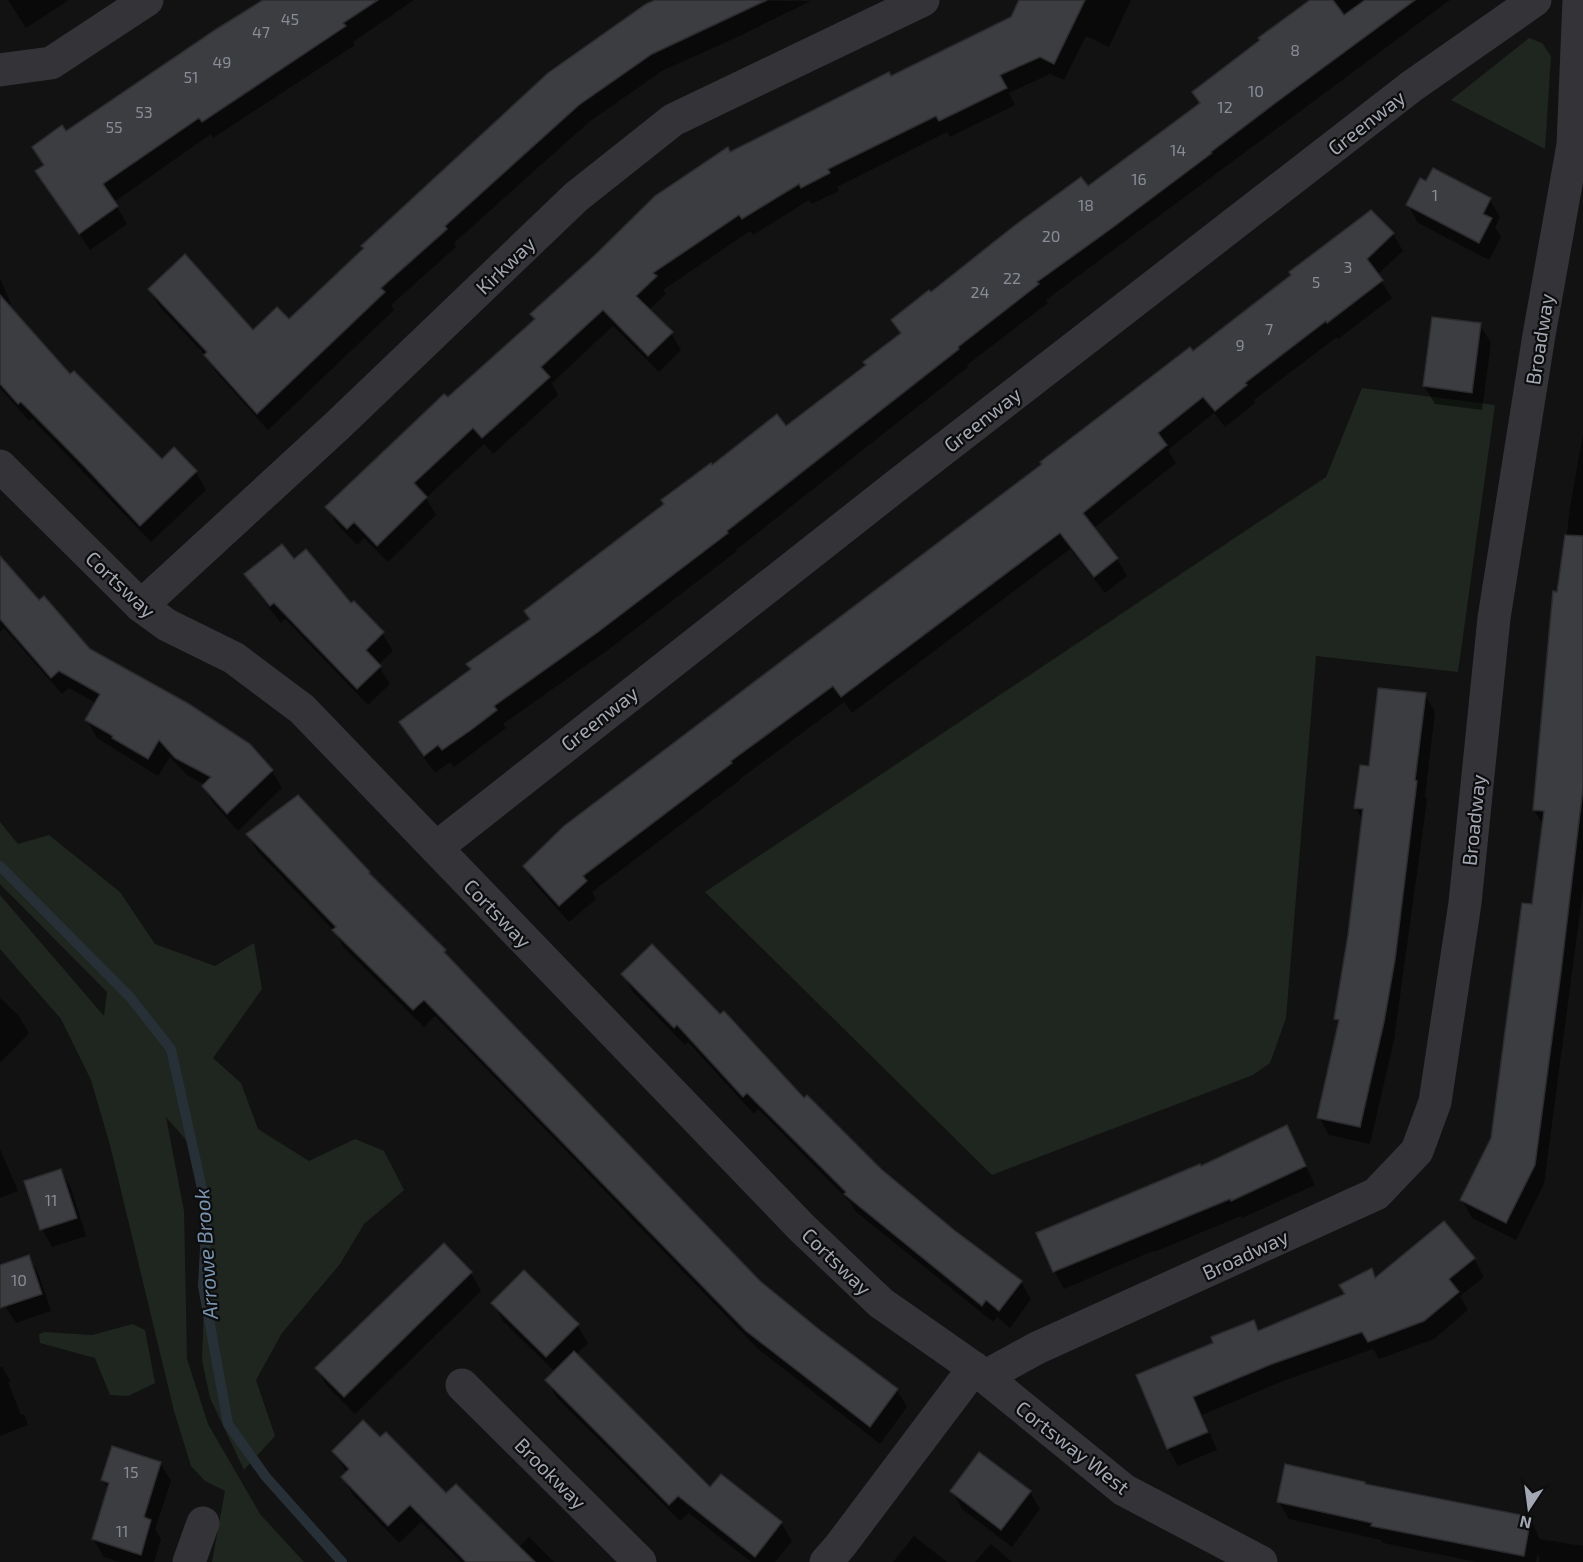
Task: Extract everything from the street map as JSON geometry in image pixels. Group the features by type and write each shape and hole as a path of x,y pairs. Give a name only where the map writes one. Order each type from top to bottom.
{"street":[{"path":"0,70 51,63 147,0"},
{"name":"Kirkway","path":"141,606 338,425 576,197 673,120 923,0"},
{"name":"Greenway","path":"436,848 873,504 1393,100 1535,0"},
{"name":"Broadway","path":"979,1373 1376,1194 1417,1151 1435,1102 1465,903 1494,618 1539,335 1573,145 1579,0"},
{"name":"Cortsway","path":"0,466 141,606 167,625 234,658 302,709 802,1228 881,1303 979,1373"},
{"path":"826,1562 979,1373"},
{"name":"Cortsway West","path":"979,1373 1124,1490 1261,1562"},
{"name":"Brookway","path":"462,1385 640,1562"},
{"path":"189,1562 203,1523"}],"shaded area":[{"path":"1529,38 1542,43 1551,56 1545,149 1451,100"},
{"path":"1362,388 1495,405 1458,672 1316,656 1286,1018 1270,1063 1253,1075 992,1175 705,892 1326,477"},
{"path":"0,822 18,844 49,835 120,892 155,944 215,966 254,943 262,989 213,1058 241,1083 258,1129 309,1161 355,1139 384,1151 404,1190 364,1224 340,1264 282,1333 256,1380 275,1436 244,1470 210,1398 202,1360 207,1211 192,1147 166,1117 184,1211 187,1359 208,1424 260,1514 304,1562 212,1562 225,1491 205,1481 191,1466 174,1411 110,1145 91,1080 61,1019 0,949 0,895 104,1016 107,992 0,884"},
{"path":"133,1324 145,1330 155,1383 128,1396 110,1395 95,1358 40,1343 39,1334 45,1332 92,1335"}],"building":[{"path":"263,0 378,0 343,23 346,26 202,122 199,118 103,184 118,206 79,234 35,171 44,165 32,147 62,125 66,131"},
{"path":"655,0 767,0 652,54 579,105 445,226 447,229 381,288 385,292 257,414 204,355 207,352 148,289 185,254 253,330 277,307 289,319 364,248 361,246 548,73"},
{"path":"1019,0 1085,0 1054,64 1040,57 1000,75 1007,88 939,121 936,116 828,169 830,173 801,188 799,184 742,219 739,215 653,273 657,276 636,296 673,332 648,356 603,310 541,367 550,377 482,438 473,428 414,483 427,497 377,546 354,522 347,529 325,507 444,394 448,397 535,319 530,314 655,196 728,147 730,152 889,72 891,76 1011,17"},
{"path":"1310,0 1333,0 1344,15 1365,0 1415,0 1037,282 1039,284 727,531 728,533 598,632 494,706 497,710 471,730 442,750 438,745 424,756 399,722 471,669 466,664 530,619 524,611 664,504 661,500 711,463 712,465 777,414 786,426 866,365 863,362 901,333 891,320 1081,177 1088,186 1200,103 1192,92 1260,40 1258,38"},
{"path":"1433,168 1491,198 1483,214 1492,218 1479,243 1406,205 1420,178 1426,181"},
{"path":"1371,210 1394,233 1367,259 1383,280 1245,383 1247,385 1215,411 1203,397 1158,433 1167,445 1083,513 1118,558 1094,577 1060,533 841,697 833,686 731,761 732,763 583,876 587,881 559,906 523,866 564,826 1042,464 1040,462 1190,347 1193,351 1291,275 1289,272"},
{"path":"0,295 70,374 74,371 162,459 174,447 197,471 140,526 21,402 18,404 0,384"},
{"path":"1432,317 1481,323 1472,393 1423,386"},
{"path":"1565,535 1583,536 1583,788 1535,1165 1506,1223 1460,1200 1491,1138 1522,903 1532,904 1544,811 1533,810 1553,591 1557,592"},
{"path":"282,544 294,559 306,549 351,603 354,601 384,632 366,650 381,666 357,689 274,603 270,606 244,574"},
{"path":"0,556 39,600 44,596 90,649 189,704 250,744 273,770 227,814 202,786 211,777 175,758 159,740 148,759 85,720 100,694 59,671 51,678 0,619"},
{"path":"1378,688 1426,693 1395,960 1384,1022 1360,1127 1317,1118 1339,1020 1334,1019 1348,935 1363,809 1354,808 1360,765 1369,766"},
{"path":"298,795 369,873 446,950 444,952 501,1012 760,1281 898,1389 870,1427 746,1331 424,1000 413,1010 332,930 336,927 246,834"},
{"path":"652,944 720,1014 724,1011 804,1098 807,1095 881,1169 954,1230 1022,1281 999,1311 986,1300 982,1306 844,1194 846,1192 747,1093 743,1097 677,1025 674,1028 621,974"},
{"path":"1287,1125 1306,1166 1231,1201 1230,1199 1053,1272 1036,1233 1200,1164 1201,1166"},
{"path":"61,1169 77,1218 40,1230 24,1181"},
{"path":"1444,1221 1475,1258 1449,1279 1459,1292 1424,1321 1368,1342 1362,1332 1272,1364 1193,1397 1208,1432 1167,1449 1136,1375 1213,1343 1211,1337 1254,1320 1258,1331 1345,1294 1339,1285 1372,1268 1375,1278"},
{"path":"444,1243 472,1272 344,1397 315,1368"},
{"path":"29,1255 42,1294 0,1308 0,1265"},
{"path":"524,1270 579,1324 546,1357 491,1303"},
{"path":"574,1351 710,1487 721,1474 782,1522 755,1557 678,1496 669,1505 545,1380"},
{"path":"363,1420 380,1437 386,1432 446,1493 456,1484 535,1562 466,1562 410,1505 388,1526 341,1477 349,1469 332,1451"},
{"path":"112,1446 161,1462 144,1517 151,1520 141,1555 92,1539 109,1483 101,1480"},
{"path":"979,1452 1031,1491 1001,1530 950,1491"},
{"path":"1285,1464 1365,1482 1365,1484 1531,1517 1524,1556 1371,1526 1372,1523 1277,1502"}],"waterway":[{"name":"Arrowe Brook","path":"0,866 130,997 171,1049 207,1211 203,1286 228,1424 266,1477 342,1562"}]}
